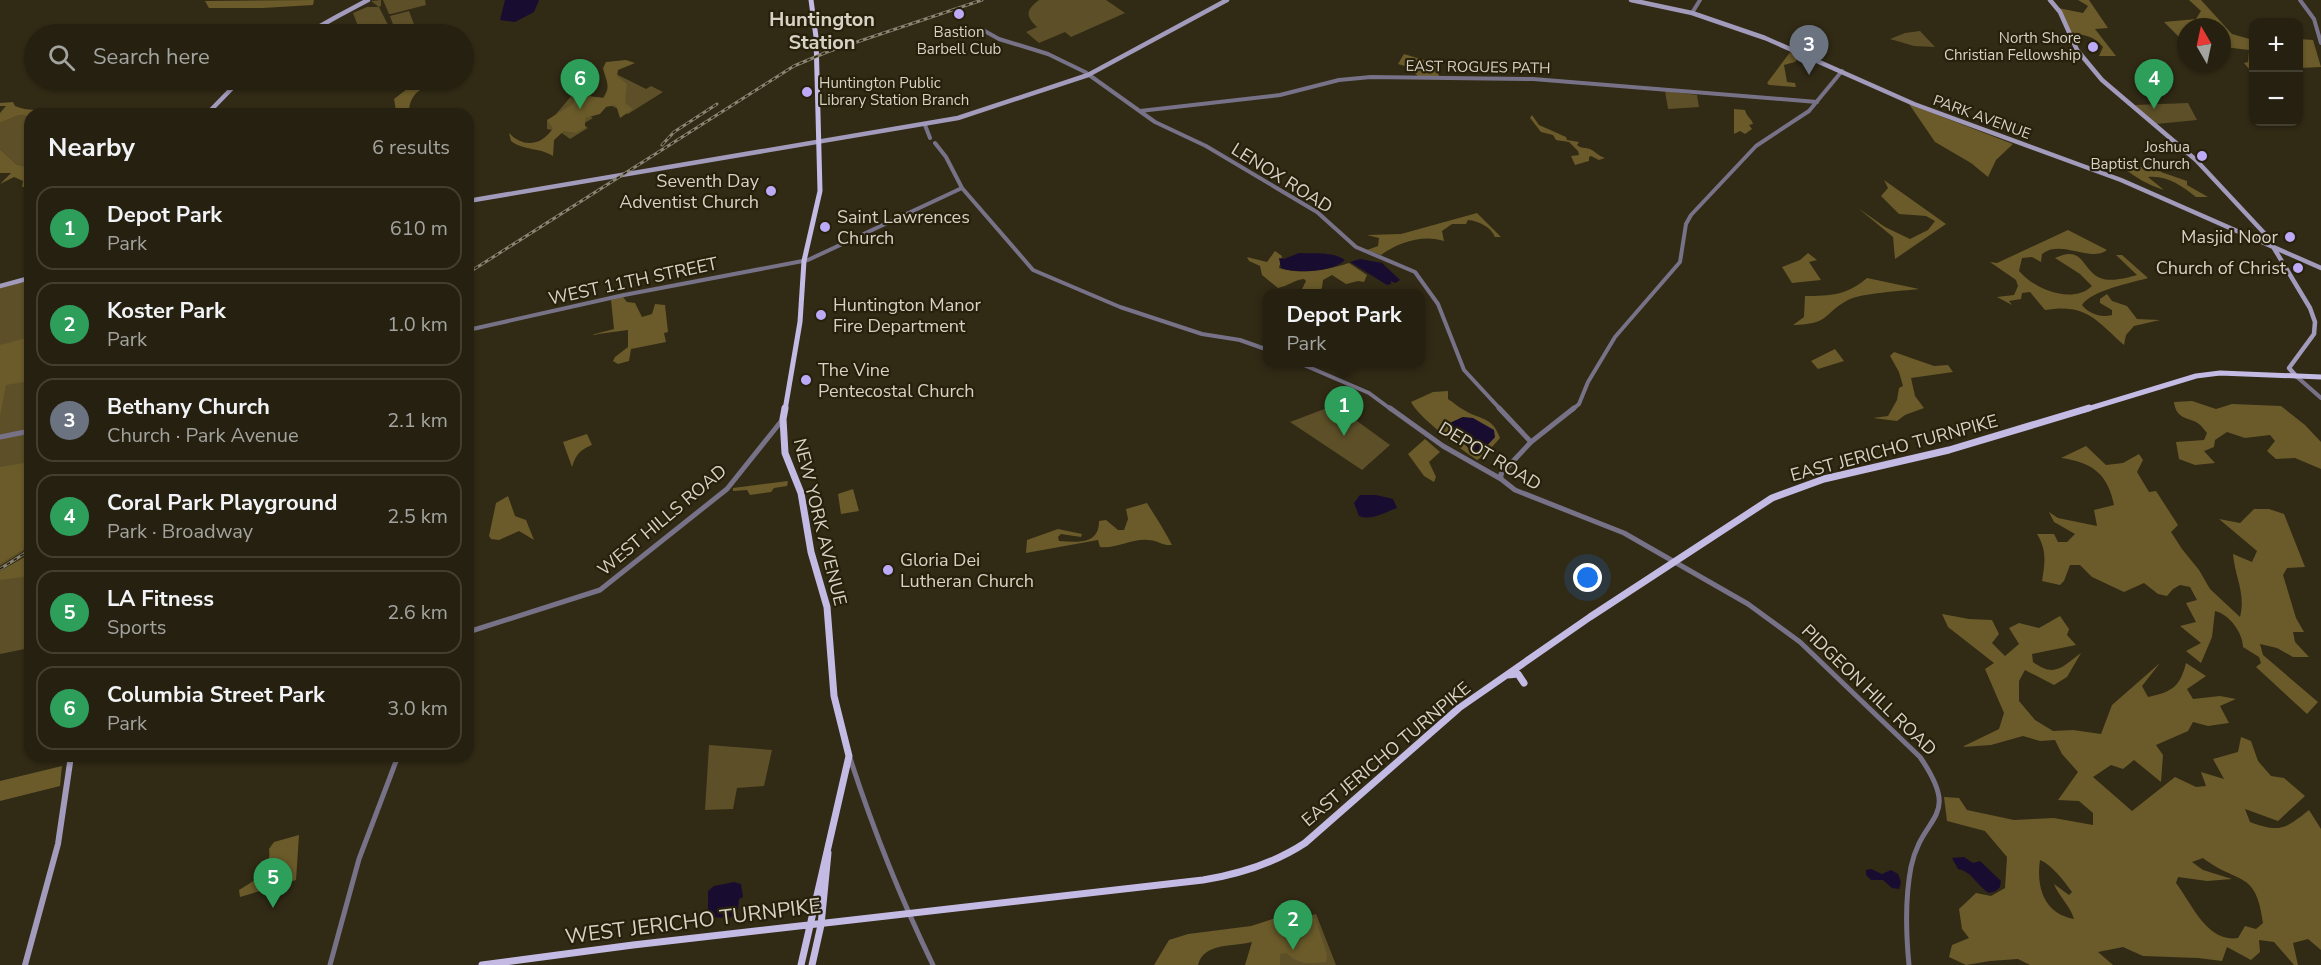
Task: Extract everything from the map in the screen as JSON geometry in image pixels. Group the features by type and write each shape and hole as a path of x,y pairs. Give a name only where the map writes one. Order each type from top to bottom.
{"main road":[{"path":"324,24 368,0"},
{"name":"NEW YORK AVENUE","path":"811,0 816,37 820,190 804,261 800,322 783,420 785,453 801,493 813,560 827,608 834,696 849,756"},
{"path":"474,200 632,177 947,120 1061,86 1088,75 1227,0"},
{"name":"PARK AVENUE","path":"1631,0 1692,13 1765,38 1914,104 2103,173 2321,268"},
{"path":"2050,0 2060,12 2077,50 2100,77 2196,159 2256,222 2273,247 2310,308 2315,322 2314,334 2289,368 2296,376"},
{"path":"213,108 230,90"},
{"path":"929,131 931,126 947,120"},
{"path":"0,286 24,280"},
{"name":"EAST JERICHO TURNPIKE","path":"908,914 1216,878 1257,869 1285,857 1305,843 1443,720 1504,676 1772,498 1824,479 1949,450 2196,376 2220,373 2321,377"},
{"path":"1504,676 1518,674 1524,683"},
{"path":"843,734 845,749 843,779"},
{"path":"812,965 821,925 828,849 849,756"},
{"path":"26,965 58,844 70,762"},
{"path":"801,965 823,862 828,849"},
{"name":"WEST JERICHO TURNPIKE","path":"482,965 633,945 908,914"}],"street":[{"path":"1692,13 1700,0"},
{"path":"2300,0 2314,19 2321,43"},
{"name":"LENOX ROAD","path":"981,29 999,39 1048,54 1088,75 1109,87 1162,126 1206,146 1317,212 1356,247 1415,272 1438,304 1464,370 1531,442"},
{"path":"1501,480 1501,474 1531,442 1579,404 1588,382 1615,337 1680,262 1686,224 1691,215 1756,146 1811,109 1842,71"},
{"name":"EAST ROGUES PATH","path":"1140,111 1280,95 1339,80 1371,77 1533,79 1817,102"},
{"path":"1804,101 1810,104 1811,109"},
{"path":"925,125 930,138"},
{"path":"935,143 948,160 962,188 1030,268 1120,308 1202,334 1240,340 1263,348"},
{"name":"WEST 11TH STREET","path":"474,329 632,293 804,261 962,188"},
{"name":"DEPOT ROAD","path":"1307,367 1369,393 1443,447 1522,494 1617,530 1675,561"},
{"path":"2296,376 2321,398"},
{"name":"WEST HILLS ROAD","path":"474,630 600,590 727,489 783,420"},
{"path":"0,436 24,432"},
{"name":"PIDGEON HILL ROAD","path":"1675,561 1748,604 1800,642 1930,769 1939,790 1940,809 1938,817 1912,861 1907,943 1909,965"},
{"name":"NEW YORK AVENUE","path":"849,756 867,813 908,914 933,965"},
{"path":"330,965 348,892 375,810 395,762"},
{"path":"843,779 854,770"}],"shaded area":[{"path":"314,0 313,5 263,8 209,8 205,1"},
{"path":"381,0 379,7 371,1"},
{"path":"383,0 425,0 426,5 389,14"},
{"path":"505,0 539,0 534,12 515,22 500,20"},
{"path":"1039,0 1106,0 1125,13 1071,37 1065,32 1039,43 1026,32 1037,27 1030,20 1029,10"},
{"path":"2078,0 2089,0 2108,28 2095,29 2116,56 2099,56 2103,47 2096,40 2084,35 2070,34 2058,8 2083,13 2088,6"},
{"path":"2189,0 2201,0 2217,18 2197,18 2201,11"},
{"path":"367,7 379,7 388,24 357,24 353,13"},
{"path":"409,11 414,24 393,24 390,16"},
{"path":"2177,21 2177,35 2164,22"},
{"path":"1920,31 1935,47 1914,46 1890,39 1905,33"},
{"path":"2231,33 2249,39 2249,50 2231,48"},
{"path":"2303,39 2313,40 2321,67 2303,68"},
{"path":"2249,50 2249,69 2244,63 2248,62"},
{"path":"1791,51 1800,57 1795,62 1784,65 1787,82 1795,83 1796,87 1769,85 1767,83"},
{"path":"1404,54 1437,64 1439,77 1418,76 1408,67 1398,64"},
{"path":"626,60 635,63 618,70 617,76 627,84 625,103 633,109 620,118 616,105 606,107 600,114 585,118 585,128 576,133 564,131 554,140 553,156 511,141 509,133 526,143 538,141 549,134 553,128 547,120 573,104 577,95 604,98 608,87 603,68 606,62"},
{"path":"616,74 646,89 651,86 663,92 628,114 608,104 590,116 593,118 583,124 588,128 570,139 559,131 547,129 547,120 551,120 573,94 603,98"},
{"path":"406,90 421,90 414,95 409,108 396,108 394,99"},
{"path":"1665,91 1697,95 1699,107 1668,109"},
{"path":"13,102 15,106 24,109 24,116 19,115 0,123 0,113 6,106 0,106 0,103"},
{"path":"2188,103 2197,120 2156,124 2135,105"},
{"path":"1909,104 2013,144 1996,160 1988,177 1971,163 1935,142"},
{"path":"1734,109 1745,110 1753,124 1749,125 1752,129 1745,134 1740,131 1734,134"},
{"path":"19,115 24,116 24,166 16,164 0,149 0,123"},
{"path":"1532,115 1539,125 1566,137 1567,140 1579,142 1577,145 1590,149 1605,158 1599,160 1591,156 1589,161 1575,165 1571,156 1579,155 1578,151 1569,142 1556,140 1553,135 1541,132 1530,118"},
{"path":"0,149 16,164 24,166 24,187 22,187 23,181 14,177 0,184 11,173 0,173"},
{"path":"2155,165 2161,172 2187,181 2187,185 2208,197 2196,197 2180,185 2168,180 2148,177 2164,190 2142,181 2125,169"},
{"path":"1884,180 1946,224 1895,259 1893,237 1858,208 1885,227 1910,239 1928,230 1935,221 1926,216 1899,214 1881,196 1888,188"},
{"path":"1477,213 1501,237 1495,237 1484,225 1468,220 1466,224 1452,224 1442,231 1444,241 1428,238 1411,240 1381,255 1367,250 1378,246 1379,238 1367,235 1401,234"},
{"path":"2068,230 2107,250 2092,254 2050,250 2042,254 2041,262 2032,257 2022,258 2019,271 2043,289 2074,294 2084,292 2092,286 2080,274 2055,258 2071,254 2076,256 2092,273 2102,279 2118,279 2137,275 2116,255 2122,255 2148,278 2103,291 2082,305 2088,311 2096,314 2112,315 2112,310 2100,303 2100,299 2107,294 2112,301 2127,306 2137,319 2160,320 2134,326 2126,335 2124,345 2098,321 2081,311 2059,308 2045,310 2030,292 2022,293 2021,299 2009,301 2012,305 1997,297 2014,295 2018,286 2016,280 1990,262 1997,263"},
{"path":"1275,251 1282,256 1279,268 1314,271 1349,263 1367,275 1364,282 1346,284 1332,275 1323,280 1321,289 1302,289 1306,281 1304,279 1278,288 1262,275 1260,266 1249,261 1247,257 1267,262"},
{"path":"1299,253 1329,254 1345,260 1332,267 1314,271 1281,268 1279,258 1284,259"},
{"path":"1808,253 1817,260 1809,262 1821,280 1792,283 1782,267 1800,260"},
{"path":"1360,259 1382,263 1400,280 1395,283 1391,281 1391,284 1387,285 1350,262"},
{"path":"1867,278 1919,289 1854,298 1839,305 1820,321 1793,325 1804,317 1805,296 1823,296 1845,291"},
{"path":"24,282 24,431 0,435 0,288"},
{"path":"623,297 627,302 635,303 642,317 652,314 655,304 665,305 668,332 664,333 666,342 631,349 629,361 618,364 613,361 628,347 628,330 591,335 614,329 611,300"},
{"path":"24,339 24,382 6,385 0,416 0,345"},
{"path":"1835,349 1844,361 1818,369 1811,361"},
{"path":"1894,352 1934,366 1948,365 1953,372 1911,378 1915,396 1924,408 1905,415 1897,421 1873,418 1888,416 1897,400 1899,388 1903,386 1899,372 1890,356"},
{"path":"1448,391 1448,399 1462,409 1485,419 1493,426 1500,438 1485,455 1477,460 1461,449 1422,416 1411,402 1433,392","holes":["1463,417 1495,437 1481,452 1472,452 1449,426 1450,423"]},
{"path":"2192,401 2216,409 2232,404 2281,406 2305,425 2321,442 2321,469 2295,458 2276,459 2267,451 2275,441 2270,435 2245,438 2227,432 2215,440 2214,447 2204,451 2215,463 2195,465 2179,459 2176,442 2204,440 2207,433 2197,423 2181,416 2174,402"},
{"path":"1335,405 1390,445 1362,470 1290,422"},
{"path":"1463,417 1473,418 1494,430 1495,437 1481,452 1472,452 1449,426 1450,423"},
{"path":"24,434 24,551 0,566 0,438"},
{"path":"587,434 592,445 579,453 572,467 563,442"},
{"path":"1425,439 1440,452 1429,462 1436,477 1434,482 1424,476 1408,454"},
{"path":"2086,446 2106,465 2123,463 2139,454 2143,460 2137,472 2149,492 2156,491 2178,525 2171,532 2210,589 2240,617 2242,600 2233,554 2252,562 2257,551 2219,519 2240,523 2254,509 2269,509 2284,514 2305,567 2287,568 2283,575 2296,618 2304,632 2293,632 2295,642 2309,657 2293,657 2277,648 2260,644 2263,655 2318,702 2307,714 2256,667 2261,663 2259,657 2243,647 2238,630 2220,613 2215,611 2212,637 2201,663 2186,651 2201,643 2180,626 2196,622 2186,603 2197,600 2190,587 2180,585 2167,596 2158,594 2144,583 2124,592 2092,577 2080,565 2070,565 2060,585 2042,581 2044,557 2037,534 2054,534 2058,542 2067,542 2075,534 2054,522 2049,512 2058,518 2097,526 2094,510 2114,505 2108,485 2097,471 2082,463 2061,458"},
{"path":"24,463 24,549 0,564 0,467"},
{"path":"788,481 787,486 774,488 771,492 750,495 747,490 733,491 733,488"},
{"path":"853,489 859,511 841,514 838,494"},
{"path":"1360,495 1376,495 1393,499 1397,508 1374,517 1359,516 1354,503"},
{"path":"508,496 515,516 526,520 534,540 519,531 499,540 491,539 489,536 496,503"},
{"path":"1147,503 1172,545 1142,540 1100,547 1098,540 1026,553 1027,540 1058,529 1082,534 1081,537 1061,534 1058,537 1059,541 1073,542 1091,538 1098,529 1099,521 1106,520 1118,530 1124,530 1128,519 1126,509"},
{"path":"24,557 24,577 0,580 0,571"},
{"path":"24,576 24,649 0,654 0,579"},
{"path":"1942,614 1992,620 1999,634 1992,643 2005,656 2019,644 2009,628 2019,623 2039,628 2060,616 2069,629 2067,635 2076,645 2032,654 2033,662 2053,670 2081,653 2067,677 2054,685 2025,670 2019,681 2019,701 2035,720 2053,731 2073,730 2101,734 2112,705 2160,663 2142,686 2148,697 2174,687 2181,678 2186,663 2206,676 2187,689 2193,699 2220,696 2236,699 2220,706 2229,723 2208,726 2193,722 2188,731 2156,745 2163,755 2161,782 2134,760 2123,769 2111,765 2093,777 2132,811 2175,777 2196,787 2206,786 2201,772 2224,779 2213,759 2238,752 2241,737 2251,741 2258,761 2271,776 2284,778 2305,796 2278,821 2245,809 2250,822 2268,827 2282,827 2309,810 2321,829 2321,950 2308,939 2293,943 2298,965 2294,965 2274,942 2259,940 2260,952 2251,960 2227,947 2222,961 2143,956 2123,947 2098,952 2113,965 2030,965 2018,959 1966,965 1949,957 1952,945 1969,938 1962,929 1959,909 1976,893 1991,896 2005,888 2007,857 1985,831 1947,821 1944,797 1959,798 1967,810 2014,820 2054,818 2093,825 2093,813 2079,801 2058,800 2078,772 2062,754 2055,740 2040,741 2023,736 1991,745 1962,747 1999,729 2004,713 1985,669 1994,663 1948,627","holes":["2203,858 2244,880 2256,894 2263,923 2256,929 2245,926 2238,938 2227,938 2209,928 2194,911 2176,883 2178,877 2207,881 2232,879 2203,870 2192,862","2040,860 2053,869 2072,892 2069,895 2054,884 2074,919 2055,911 2044,898 2039,880"]},
{"path":"709,745 772,750 764,786 737,788 733,809 705,810"},
{"path":"62,766 60,786 0,801 0,781"},
{"path":"299,835 296,880 240,897 239,890 262,874 268,863 269,849 274,842"},
{"path":"1964,857 1973,863 1980,861 2001,881 2000,887 1989,893 1971,876 1958,869 1952,858"},
{"path":"1871,869 1882,874 1891,870 1898,874 1901,882 1899,889 1892,888 1883,880 1871,880 1866,875 1866,870"},
{"path":"734,882 741,884 743,897 739,899 738,909 730,918 712,917 708,912 708,891 714,886"},
{"path":"1291,913 1298,923 1315,918 1327,954 1326,962 1304,963 1286,953 1280,954 1280,965 1245,965 1252,942 1213,949 1206,952 1198,965 1154,965 1169,940 1188,934 1251,926"},
{"path":"1316,914 1336,965 1248,965 1263,935 1239,935"}],"railway":[{"path":"474,269 794,66 827,52 982,0"},
{"path":"662,145 674,132 717,104"},
{"path":"0,569 24,554"}],"place":[{"name":"Bastion Barbell Club","path":"959,14"},
{"name":"North Shore Christian Fellowship","path":"2093,47"},
{"name":"Bethany Church","path":"1809,75"},
{"name":"Huntington Public Library Station Branch","path":"807,92"},
{"name":"Columbia Street Park","path":"580,109"},
{"name":"Coral Park Playground","path":"2154,109"},
{"name":"Joshua Baptist Church","path":"2202,156"},
{"name":"Seventh Day Adventist Church","path":"771,191"},
{"name":"Saint Lawrences Church","path":"825,227"},
{"name":"Masjid Noor","path":"2290,237"},
{"name":"Church of Christ","path":"2298,268"},
{"name":"Huntington Manor Fire Department","path":"821,315"},
{"name":"The Vine Pentecostal Church","path":"806,380"},
{"name":"Depot Park","path":"1344,436"},
{"name":"Gloria Dei Lutheran Church","path":"888,570"},
{"name":"LA Fitness","path":"273,908"},
{"name":"Koster Park","path":"1293,950"}],"district":[{"name":"Huntington Station","path":"822,30"}]}
